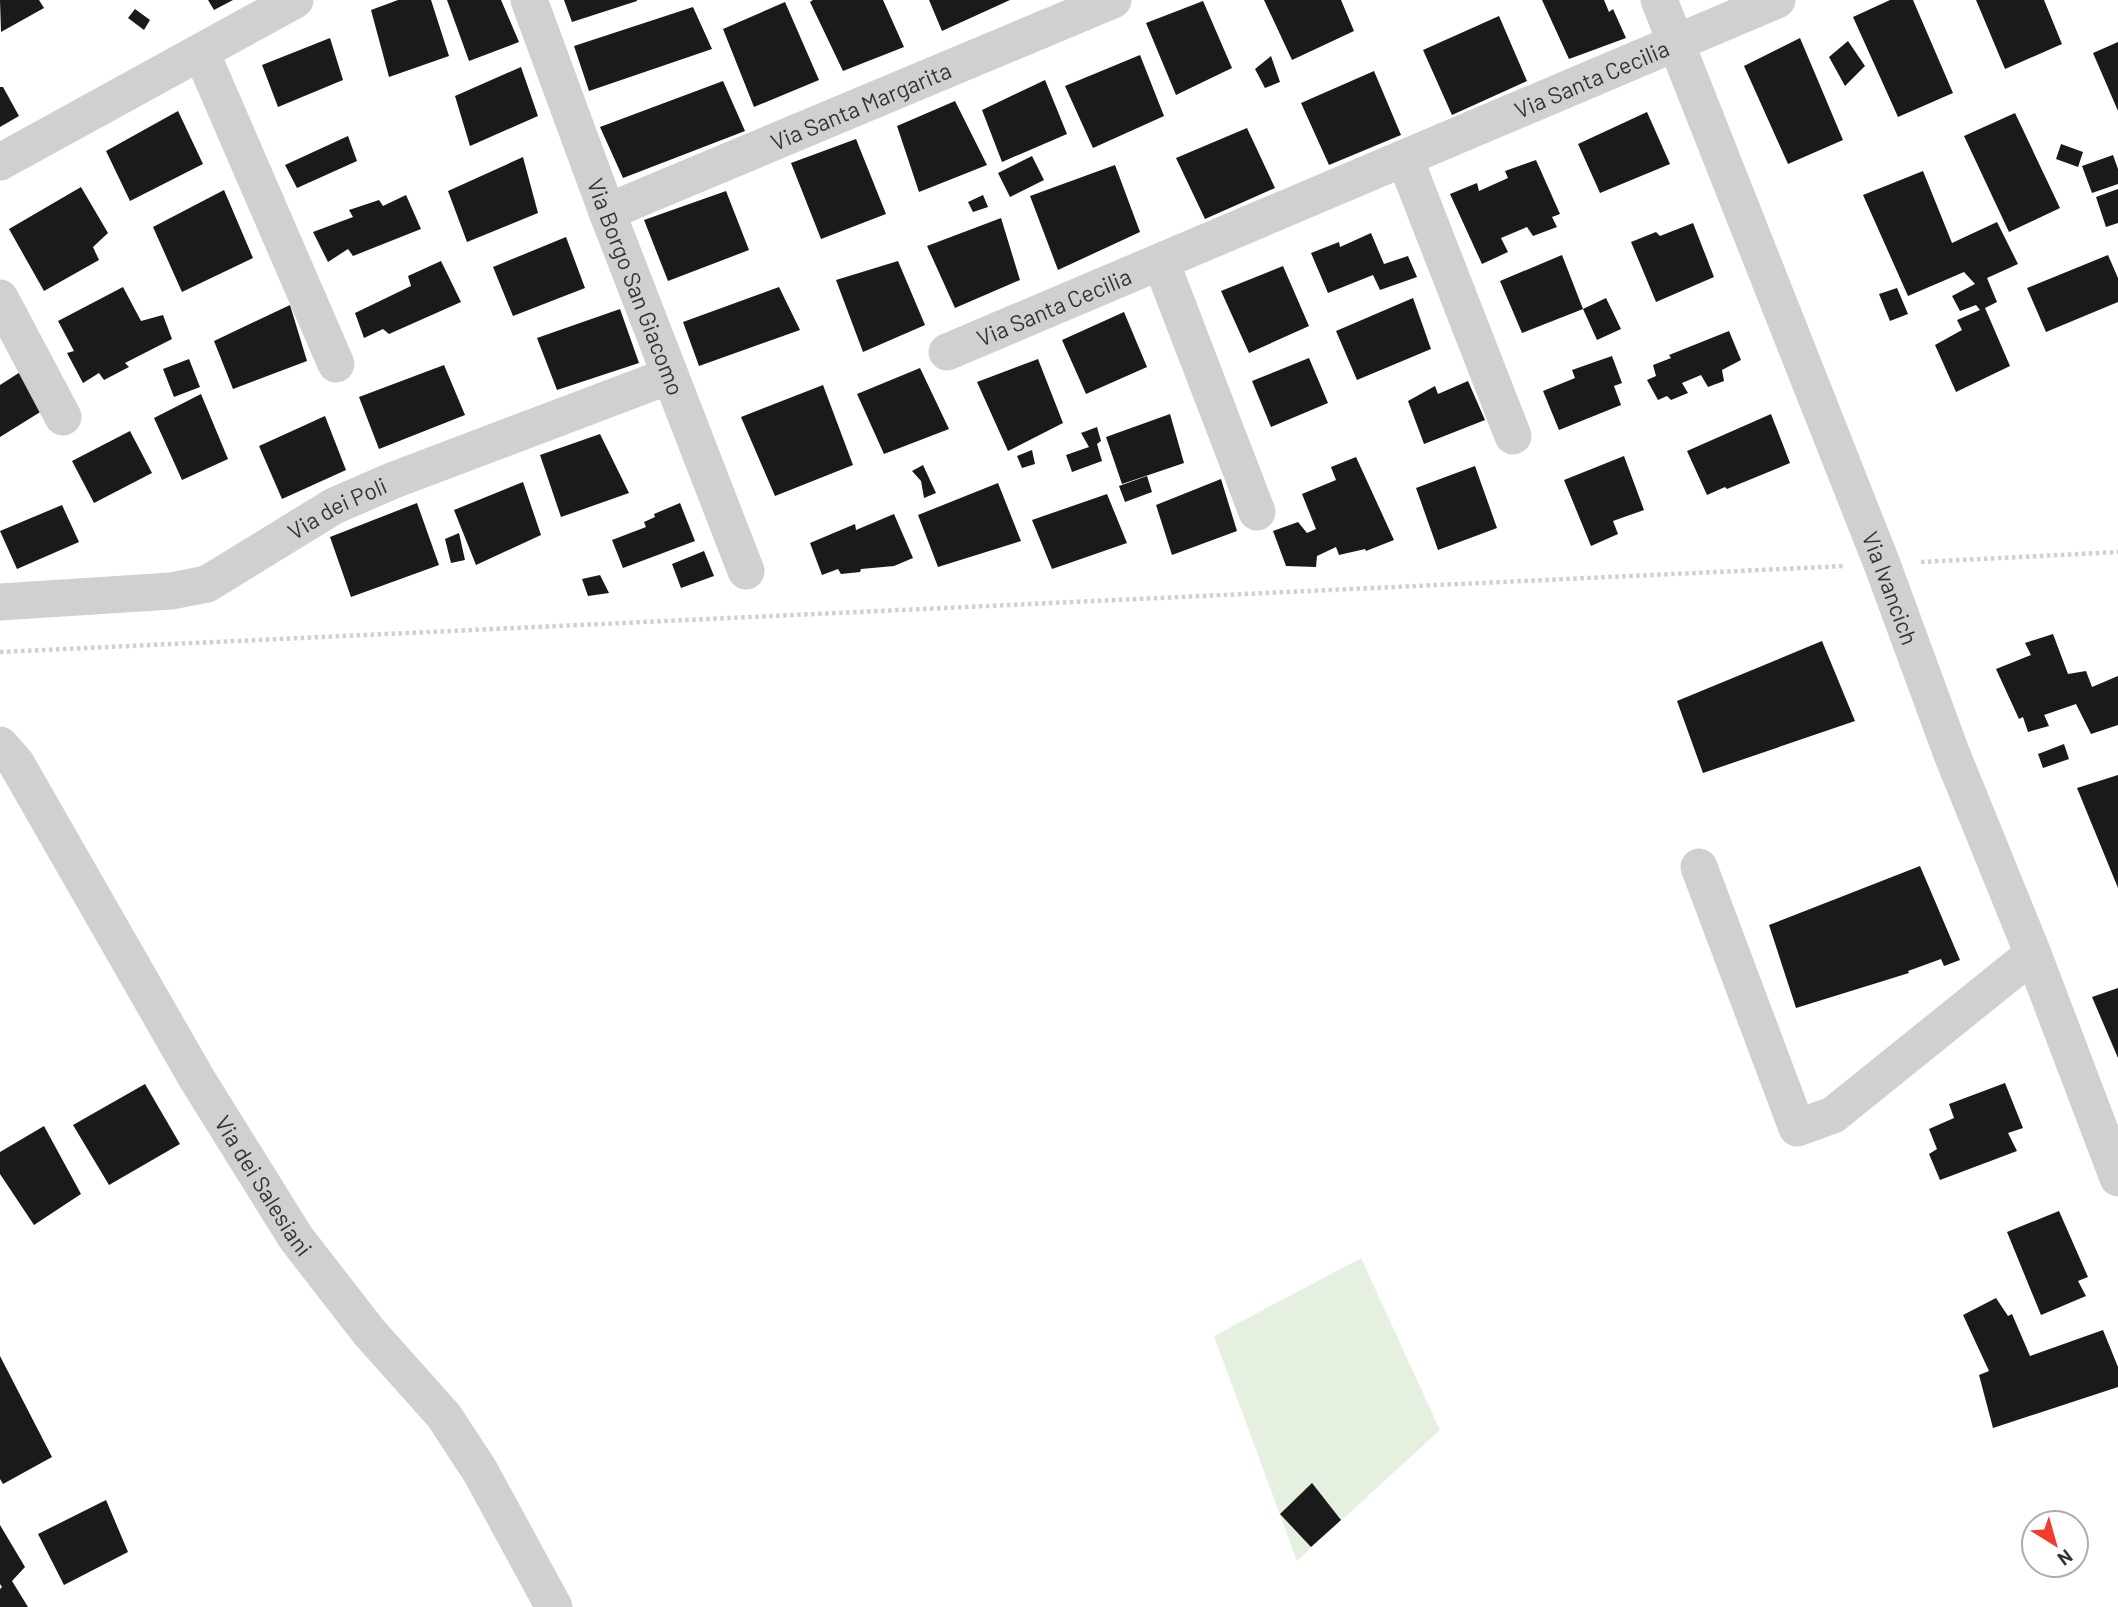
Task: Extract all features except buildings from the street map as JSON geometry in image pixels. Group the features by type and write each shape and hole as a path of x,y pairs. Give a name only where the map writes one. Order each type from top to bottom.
{"street":[{"path":"0,162 295,0"},
{"name":"Via Borgo San Giacomo","path":"529,0 669,376 746,571"},
{"name":"Via Santa Margarita","path":"607,212 1113,0"},
{"name":"Via Ivancich","path":"1659,0 1882,564 1951,752 2033,954 2118,1178"},
{"name":"Via Santa Cecilia","path":"947,352 1777,0"},
{"path":"201,52 336,364"},
{"path":"1405,159 1513,436"},
{"name":"Via Santa Cecilia","path":"1161,262 1257,512"},
{"path":"0,299 63,416"},
{"name":"Via dei Poli","path":"0,602 171,591 207,584 334,506 394,480 669,376"},
{"name":"Via dei Salesiani","path":"0,745 16,763 197,1079 296,1238 369,1332 444,1416 480,1471 554,1607"},
{"path":"1699,867 1797,1128 1833,1115 2033,954"}],"path":[{"path":"1920,562 2118,552"},
{"path":"0,652 1858,565"}],"green space":[{"path":"1361,1258 1440,1430 1297,1561 1214,1336"}]}
